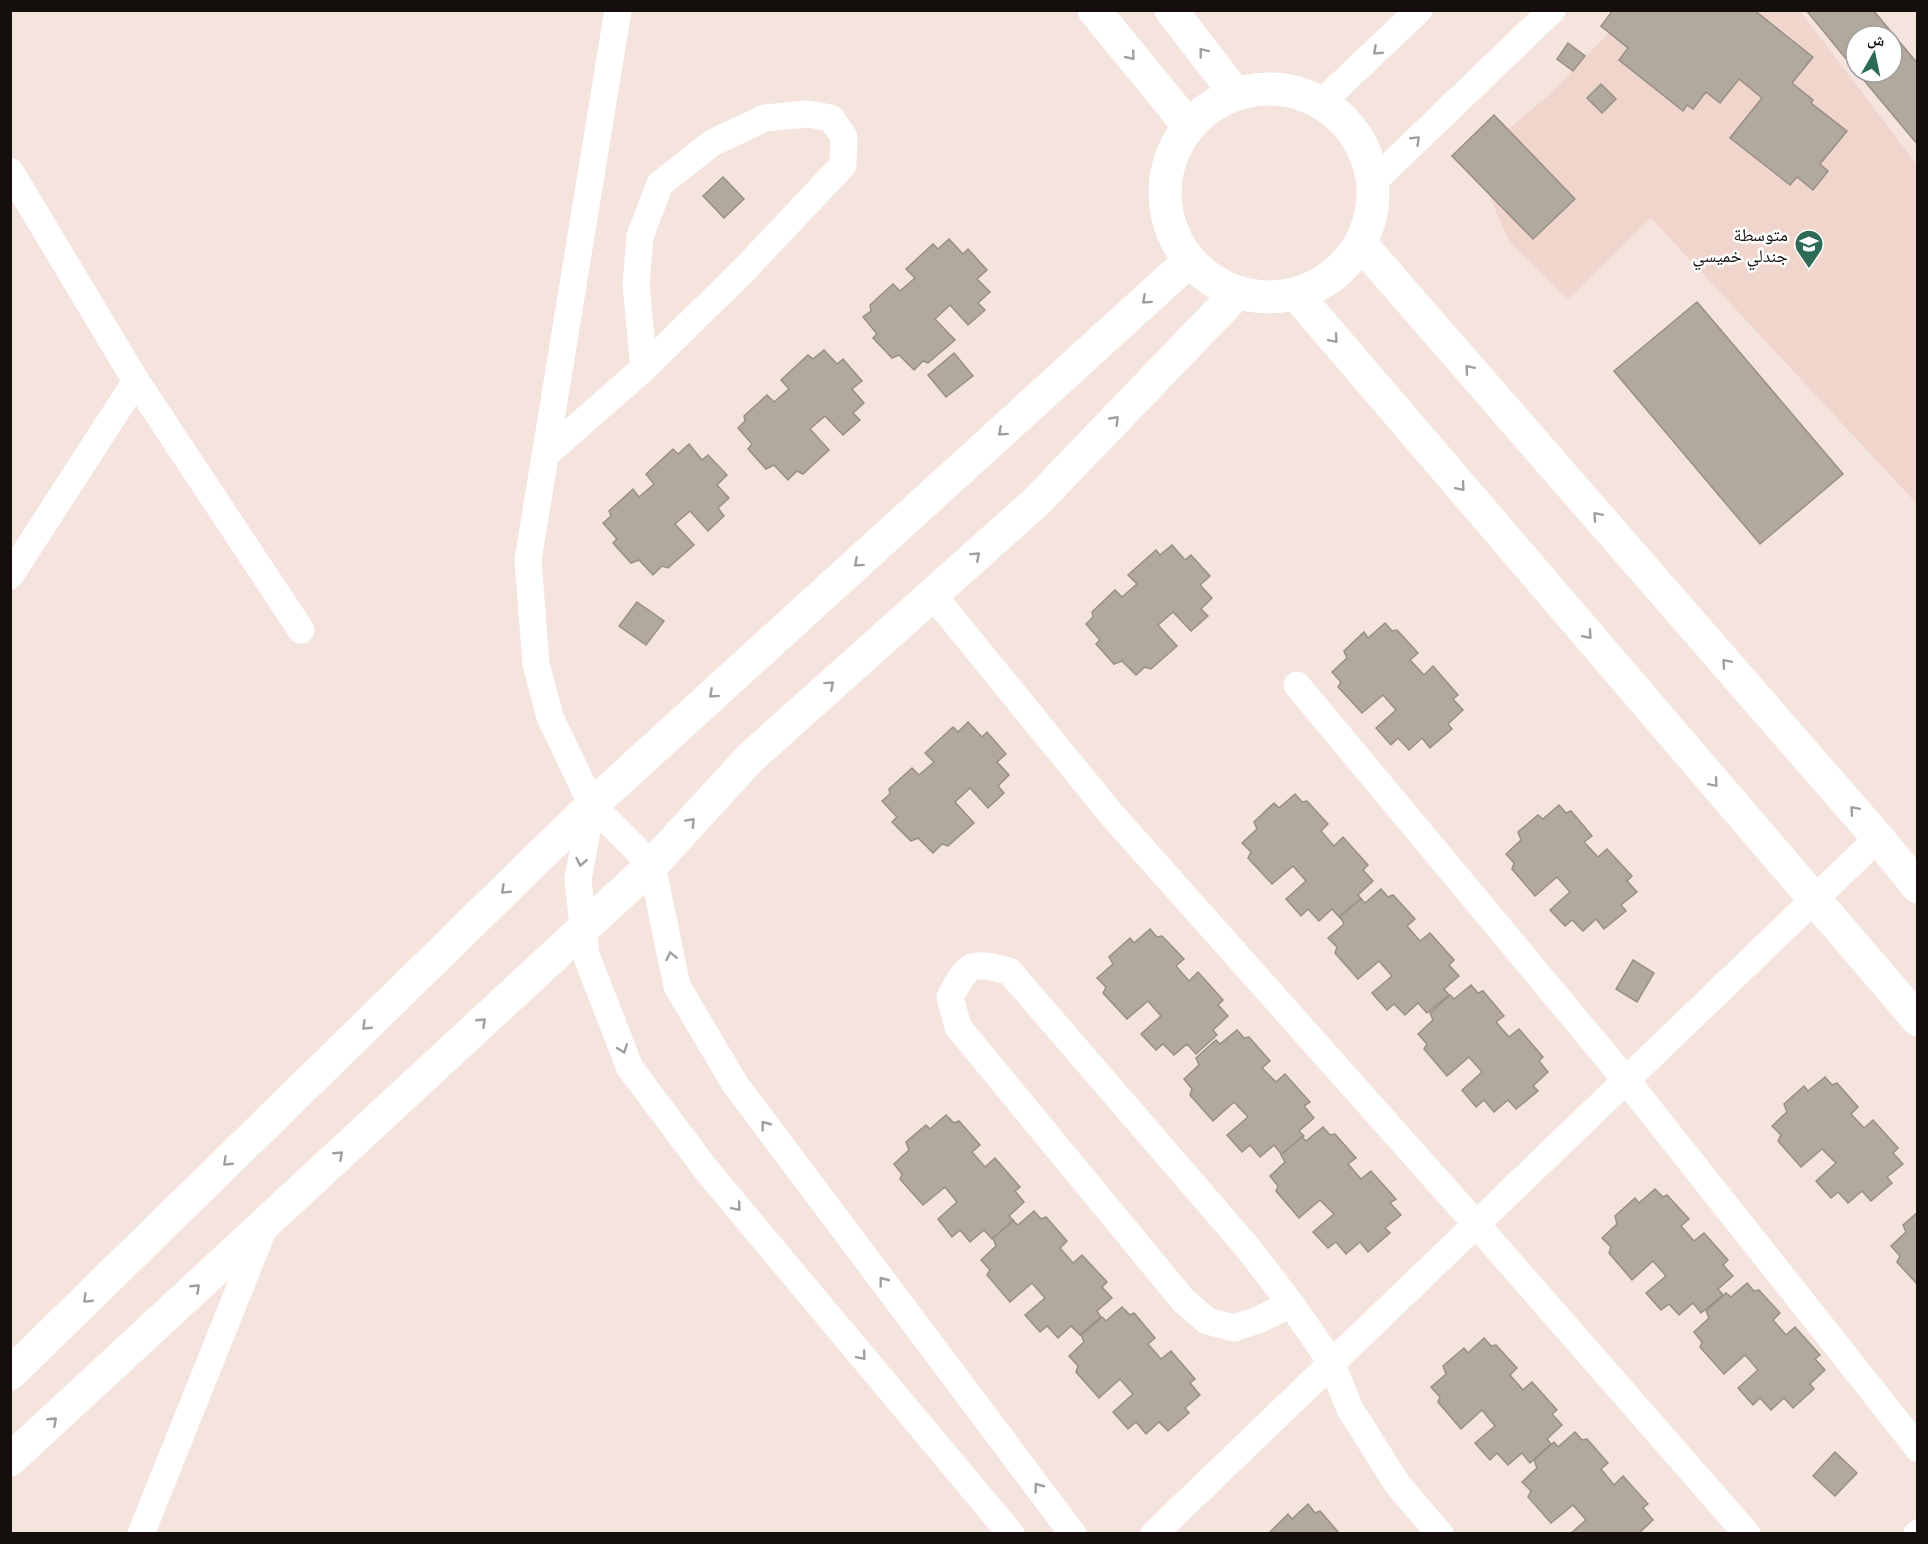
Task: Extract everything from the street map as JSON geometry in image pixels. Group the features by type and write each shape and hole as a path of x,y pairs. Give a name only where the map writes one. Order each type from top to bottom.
{"street":[{"path":"618,10 528,560 536,664 550,717 592,805 652,865 677,986 735,1084 1073,1533"},
{"path":"1094,10 1188,125"},
{"path":"1171,10 1235,93"},
{"path":"1322,102 1419,10"},
{"path":"1374,181 1552,10"},
{"path":"1265,88 1294,91 1322,102 1347,123 1365,150 1374,181 1372,213 1361,244 1344,267 1322,284 1296,294 1267,297 1237,293 1210,280 1189,261 1172,234 1164,206 1165,177 1173,150 1188,125 1209,106 1235,93 1265,88"},
{"path":"545,454 644,368 744,270 843,165 844,137 831,118 808,114 765,118 712,143 660,184 640,236 636,285 644,368"},
{"path":"10,171 136,381 301,630"},
{"path":"1361,244 1878,838 1917,887"},
{"path":"10,1374 592,805 1189,261"},
{"path":"10,1460 652,865 750,758 1036,502 1237,293"},
{"path":"1296,294 1917,1020"},
{"path":"10,576 136,381"},
{"path":"932,594 1112,815 1748,1533"},
{"path":"1297,685 1626,1080 1917,1448"},
{"path":"592,805 578,879 586,955 630,1068 708,1172 1011,1533"},
{"path":"1154,1533 1878,838"},
{"path":"1291,1304 1258,1320 1234,1328 1207,1321 1183,1300 958,1027 950,997 963,972 980,964 1009,971 1248,1248 1291,1304 1331,1362 1350,1409 1398,1485 1440,1533"},
{"path":"141,1533 265,1224"}],"shaded area":[{"name":"متوسطة جندلي خميسي","path":"1630,11 1800,11 1844,69 1844,84 1855,84 1917,165 1917,504 1651,218 1568,299 1509,241 1473,159 1550,94"}],"building":[{"path":"1613,10 1754,10 1813,57 1792,83 1813,100 1811,103 1847,131 1820,164 1828,171 1813,190 1797,177 1790,185 1730,138 1762,98 1739,79 1720,103 1706,92 1693,109 1687,105 1683,111 1619,60 1628,48 1601,26"},
{"path":"1806,10 1873,10 1885,24 1844,24 1844,56"},
{"path":"1568,43 1585,56 1573,71 1557,59"},
{"path":"1904,47 1918,64 1918,145 1867,84 1904,84"},
{"path":"1601,84 1616,99 1602,113 1587,98"},
{"path":"1494,115 1575,199 1533,239 1452,156"},
{"path":"723,177 744,199 724,218 703,196"},
{"path":"949,239 963,254 968,249 987,270 977,279 990,292 978,303 985,310 968,325 950,305 935,319 955,340 928,363 923,361 914,370 899,355 892,358 873,338 877,334 863,317 871,311 870,305 893,284 900,291 915,278 906,269 933,244 938,249"},
{"path":"1697,302 1843,474 1760,544 1614,371"},
{"path":"824,350 837,364 843,359 862,381 852,389 864,403 853,413 860,420 843,435 825,416 810,429 829,450 803,474 797,471 788,480 774,465 766,469 748,449 752,444 738,428 745,421 744,416 767,395 774,402 789,389 781,380 808,355 813,359"},
{"path":"954,353 973,376 946,397 928,375"},
{"path":"689,444 702,460 708,455 727,475 717,485 729,498 718,508 724,516 708,531 690,511 675,524 694,545 668,568 662,566 653,575 639,560 631,563 613,543 617,539 603,523 611,516 609,511 633,489 639,497 654,484 646,474 673,449 678,454"},
{"path":"1172,545 1185,560 1191,555 1210,576 1200,585 1212,598 1201,609 1208,616 1191,631 1173,612 1158,625 1177,646 1151,669 1145,667 1136,675 1122,661 1114,664 1096,644 1100,640 1086,624 1093,617 1092,612 1115,590 1122,597 1137,584 1128,575 1156,550 1160,555"},
{"path":"637,602 664,621 646,645 619,626"},
{"path":"1385,623 1392,631 1397,630 1418,653 1410,660 1424,675 1433,666 1458,695 1453,699 1463,710 1448,724 1452,729 1430,748 1422,738 1409,750 1398,738 1391,745 1376,728 1396,710 1383,695 1362,713 1338,687 1341,682 1332,672 1347,658 1344,651 1364,632 1368,638"},
{"path":"968,722 982,737 987,732 1006,754 997,762 1009,775 998,786 1004,793 988,808 970,788 955,802 974,823 948,846 942,844 933,853 918,838 911,841 892,822 897,817 882,801 890,794 889,789 912,768 919,775 934,762 925,753 953,727 958,732"},
{"path":"1295,794 1302,802 1307,801 1328,824 1321,831 1334,846 1343,837 1368,865 1363,870 1373,881 1358,895 1362,900 1341,919 1332,909 1319,921 1308,909 1301,916 1286,899 1306,881 1293,866 1272,884 1248,858 1251,852 1242,843 1257,829 1254,822 1274,803 1279,808"},
{"path":"1559,805 1566,813 1571,811 1592,836 1584,842 1598,857 1607,849 1632,876 1627,881 1637,892 1621,905 1626,911 1604,929 1596,919 1583,931 1572,920 1565,926 1550,910 1570,892 1557,877 1535,896 1512,869 1514,863 1506,854 1521,840 1518,832 1538,815 1543,819"},
{"path":"1381,889 1388,897 1393,895 1415,919 1407,926 1420,941 1430,933 1454,960 1449,965 1459,976 1444,989 1449,995 1427,1013 1418,1003 1405,1015 1394,1004 1387,1010 1372,993 1392,976 1379,961 1358,979 1335,953 1337,947 1328,938 1344,924 1340,916 1361,899 1365,903"},
{"path":"1150,929 1157,937 1162,936 1184,959 1176,966 1189,981 1198,972 1223,1000 1218,1005 1228,1016 1213,1030 1217,1035 1196,1054 1187,1044 1174,1055 1163,1044 1156,1050 1141,1034 1161,1016 1148,1001 1127,1019 1103,993 1106,987 1097,978 1113,964 1109,957 1130,938 1134,943"},
{"path":"1633,960 1654,973 1637,1002 1616,989"},
{"path":"1471,985 1478,993 1483,991 1504,1016 1496,1022 1509,1037 1519,1029 1543,1057 1539,1061 1548,1072 1533,1086 1538,1091 1516,1109 1508,1100 1494,1112 1484,1100 1476,1107 1462,1090 1482,1072 1469,1057 1447,1076 1424,1049 1427,1044 1418,1034 1433,1020 1430,1013 1450,995 1454,999"},
{"path":"1237,1030 1244,1038 1249,1037 1270,1061 1262,1068 1276,1082 1285,1074 1310,1102 1304,1106 1314,1118 1299,1131 1304,1136 1282,1155 1274,1145 1260,1157 1250,1145 1242,1152 1227,1135 1248,1117 1234,1102 1213,1121 1190,1095 1192,1089 1184,1079 1199,1065 1196,1058 1216,1040 1220,1044"},
{"path":"1825,1077 1832,1085 1837,1083 1858,1107 1851,1114 1864,1128 1873,1120 1898,1148 1893,1153 1903,1164 1887,1177 1892,1183 1871,1201 1862,1191 1848,1203 1838,1192 1831,1198 1816,1181 1836,1163 1822,1149 1801,1167 1778,1141 1781,1135 1772,1126 1787,1112 1784,1104 1804,1086 1808,1091"},
{"path":"946,1115 954,1123 959,1121 980,1145 972,1152 985,1167 995,1158 1020,1187 1015,1191 1024,1202 1009,1216 1014,1221 992,1239 984,1230 970,1242 960,1230 952,1237 938,1219 957,1202 945,1187 923,1205 900,1179 902,1174 894,1164 909,1150 906,1142 926,1125 930,1129"},
{"path":"1323,1127 1330,1135 1335,1134 1356,1158 1348,1164 1361,1179 1371,1171 1396,1199 1390,1203 1401,1215 1385,1228 1390,1233 1368,1252 1360,1242 1346,1254 1336,1242 1328,1248 1313,1232 1334,1214 1320,1200 1299,1218 1276,1191 1278,1186 1270,1176 1285,1162 1281,1155 1302,1137 1306,1141"},
{"path":"1655,1189 1663,1197 1667,1195 1689,1219 1681,1226 1694,1241 1704,1233 1728,1260 1723,1265 1733,1276 1718,1289 1723,1295 1701,1313 1693,1303 1679,1315 1669,1304 1661,1310 1646,1293 1666,1276 1653,1261 1632,1280 1609,1253 1611,1247 1602,1238 1617,1224 1615,1216 1635,1198 1639,1203"},
{"path":"1034,1211 1041,1219 1046,1217 1067,1241 1060,1248 1073,1263 1082,1255 1107,1282 1102,1287 1112,1298 1097,1311 1101,1317 1080,1335 1071,1326 1058,1338 1047,1326 1040,1332 1025,1315 1045,1298 1032,1283 1010,1302 987,1275 990,1270 981,1260 996,1246 993,1238 1013,1221 1018,1225"},
{"path":"1918,1212 1918,1285 1897,1262 1900,1256 1891,1246 1906,1232 1903,1225"},
{"path":"1747,1283 1754,1291 1759,1290 1780,1313 1773,1320 1786,1335 1795,1327 1820,1355 1815,1359 1825,1370 1810,1384 1814,1389 1793,1408 1784,1398 1771,1410 1760,1398 1753,1405 1738,1388 1758,1370 1745,1355 1724,1374 1700,1347 1702,1342 1694,1332 1709,1318 1706,1311 1726,1293 1731,1297"},
{"path":"1122,1307 1130,1315 1134,1313 1155,1338 1148,1344 1161,1359 1171,1351 1195,1379 1190,1383 1200,1395 1185,1408 1189,1413 1168,1431 1159,1422 1146,1434 1136,1422 1128,1429 1113,1412 1133,1394 1120,1379 1099,1398 1076,1372 1078,1366 1069,1356 1084,1342 1081,1335 1102,1317 1106,1321"},
{"path":"1484,1338 1491,1346 1496,1345 1517,1368 1510,1375 1523,1390 1532,1382 1557,1410 1552,1414 1562,1425 1547,1439 1551,1444 1530,1463 1522,1453 1508,1465 1497,1453 1490,1460 1475,1443 1495,1426 1482,1410 1461,1429 1438,1402 1440,1397 1431,1387 1446,1374 1443,1366 1464,1348 1468,1353"},
{"path":"1575,1432 1582,1440 1587,1439 1608,1463 1601,1469 1614,1485 1623,1476 1648,1504 1643,1508 1653,1520 1638,1534 1570,1534 1586,1520 1573,1505 1551,1523 1528,1497 1531,1491 1522,1482 1537,1468 1534,1460 1554,1442 1558,1447"},
{"path":"1835,1452 1857,1473 1835,1496 1813,1476"},
{"path":"1308,1504 1315,1513 1320,1511 1340,1534 1268,1534 1288,1514 1292,1519"}],"place":[{"name":"متوسطة جندلي خميسي","path":"1809,270"}]}
